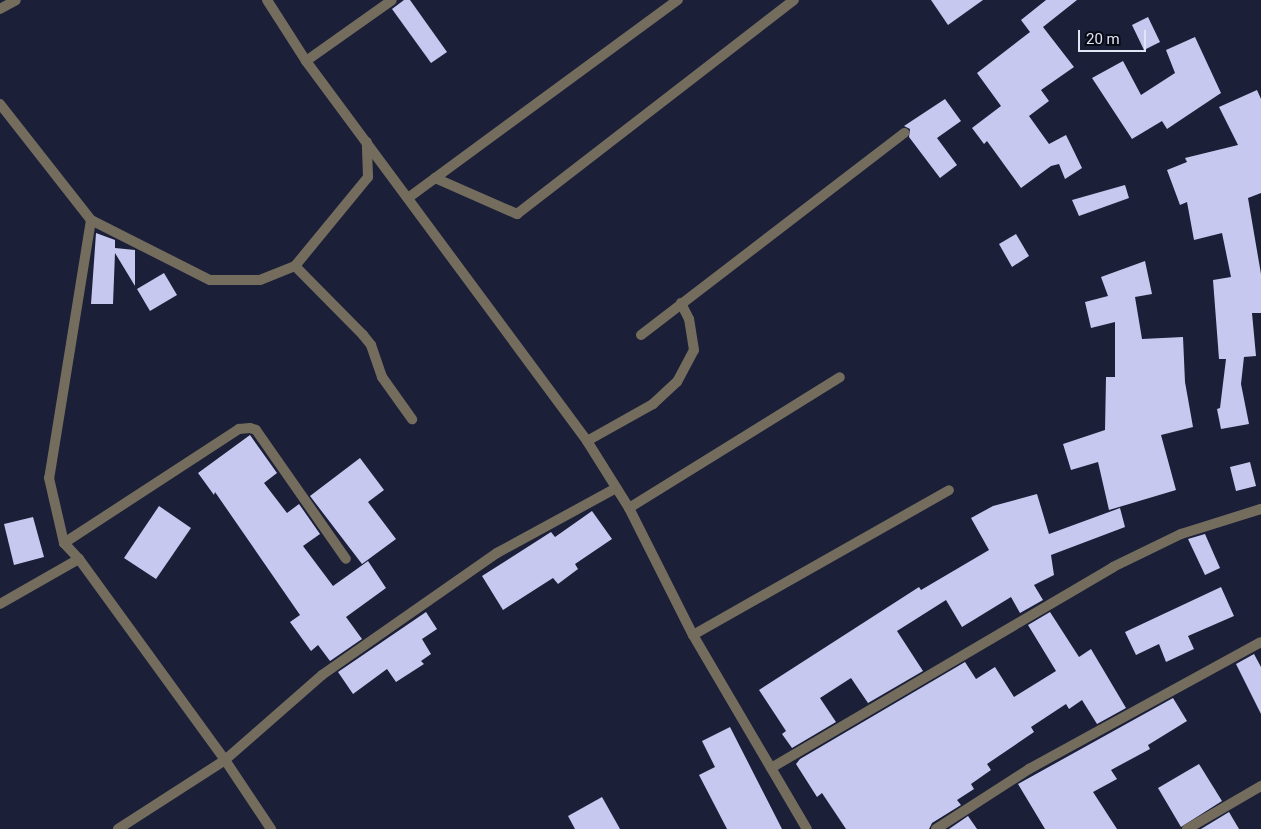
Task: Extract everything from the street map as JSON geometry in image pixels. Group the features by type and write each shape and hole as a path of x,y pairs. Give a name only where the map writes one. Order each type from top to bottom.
{"street":[{"path":"0,9 16,0"},
{"path":"267,0 306,61 587,441 629,508 693,635 807,829"},
{"path":"306,61 392,0"},
{"path":"408,198 678,0"},
{"path":"435,178 518,214 794,0"},
{"path":"0,104 91,220 210,280 260,280 295,266 368,177 366,142"},
{"path":"641,335 904,133"},
{"path":"91,220 49,478 64,543 79,559 225,760 271,829"},
{"path":"295,266 363,335 370,345 382,377 412,419"},
{"path":"587,441 653,404 676,382 694,350 689,319 681,303"},
{"path":"629,508 840,377"},
{"path":"64,543 239,429 250,428 256,430 346,559"},
{"path":"118,829 225,760 330,670 497,553 616,488"},
{"path":"693,635 949,490"},
{"path":"771,768 1112,566 1181,534 1261,509"},
{"path":"0,604 79,559"},
{"path":"936,829 1046,759 1261,642"},
{"path":"1187,829 1261,786"}],"building":[{"path":"404,0 410,0 447,52 431,63 392,9"},
{"path":"931,0 983,0 948,25"},
{"path":"1046,0 1077,0 1043,27 1074,67 1041,90 1049,101 1029,116 1049,144 1066,135 1082,168 1065,179 1059,164 1051,166 1021,188 987,141 984,144 972,128 1001,106 977,73 1030,32 1021,20"},
{"path":"1148,17 1160,42 1144,50 1132,25"},
{"path":"1195,37 1221,93 1167,129 1162,121 1132,139 1092,78 1123,61 1141,95 1175,73 1166,50"},
{"path":"1257,90 1261,99 1261,193 1248,198 1261,274 1261,313 1252,313 1256,356 1244,357 1241,384 1249,424 1221,429 1217,409 1220,408 1226,359 1219,359 1213,280 1231,277 1222,233 1194,240 1187,202 1180,205 1167,170 1187,162 1185,158 1238,145 1219,107"},
{"path":"945,99 961,121 937,138 957,165 940,178 909,137 910,129 904,126"},
{"path":"1125,185 1129,198 1079,216 1072,200"},
{"path":"96,233 115,240 115,248 135,250 135,286 115,253 113,304 91,304"},
{"path":"1016,234 1029,256 1012,267 999,244"},
{"path":"1145,261 1152,294 1135,297 1142,339 1183,337 1185,382 1193,427 1161,435 1176,490 1109,510 1098,462 1071,470 1063,444 1105,430 1106,377 1115,377 1115,322 1091,328 1085,302 1108,296 1101,277"},
{"path":"164,273 177,295 150,311 137,289"},
{"path":"250,435 277,473 264,483 287,513 299,504 320,534 303,546 333,586 368,561 386,588 346,617 362,639 330,661 318,645 311,651 290,622 300,615 215,492 214,495 198,473"},
{"path":"360,458 384,490 368,502 396,539 362,564 310,496"},
{"path":"1250,462 1256,486 1236,491 1230,467"},
{"path":"1037,494 1049,534 1120,508 1125,527 1051,555 1054,575 1034,585 1043,600 1020,613 1011,597 962,627 946,600 897,631 923,671 868,703 851,678 820,698 836,722 792,748 782,734 786,731 759,690 919,587 921,590 989,550 971,518 993,506"},
{"path":"159,506 191,528 156,579 124,558"},
{"path":"592,511 612,539 575,564 578,569 558,584 553,578 503,610 482,576 551,532 555,537"},
{"path":"33,517 44,557 14,565 4,524"},
{"path":"1205,534 1220,568 1205,575 1188,539"},
{"path":"1221,587 1234,616 1188,636 1194,649 1166,662 1159,644 1136,655 1125,632"},
{"path":"426,612 437,629 422,639 431,654 421,661 424,664 396,682 387,669 353,694 338,672"},
{"path":"1050,612 1079,657 1091,649 1126,708 1097,724 1082,700 1069,709 1066,704 1031,727 1034,732 987,764 991,770 971,784 974,789 957,800 961,805 932,823 929,829 846,829 822,793 817,797 796,764 800,759 965,662 976,679 995,667 1014,697 1056,671 1028,625"},
{"path":"1254,654 1261,667 1261,714 1236,664"},
{"path":"1173,698 1187,721 1148,745 1150,749 1111,770 1117,779 1093,792 1117,829 1045,829 1018,784"},
{"path":"730,727 782,829 727,829 699,775 715,767 702,741"},
{"path":"1199,764 1222,801 1181,827 1158,788"},
{"path":"602,797 620,829 575,829 568,816"},
{"path":"1229,812 1239,829 1201,829"},
{"path":"968,816 977,829 949,829"}]}
